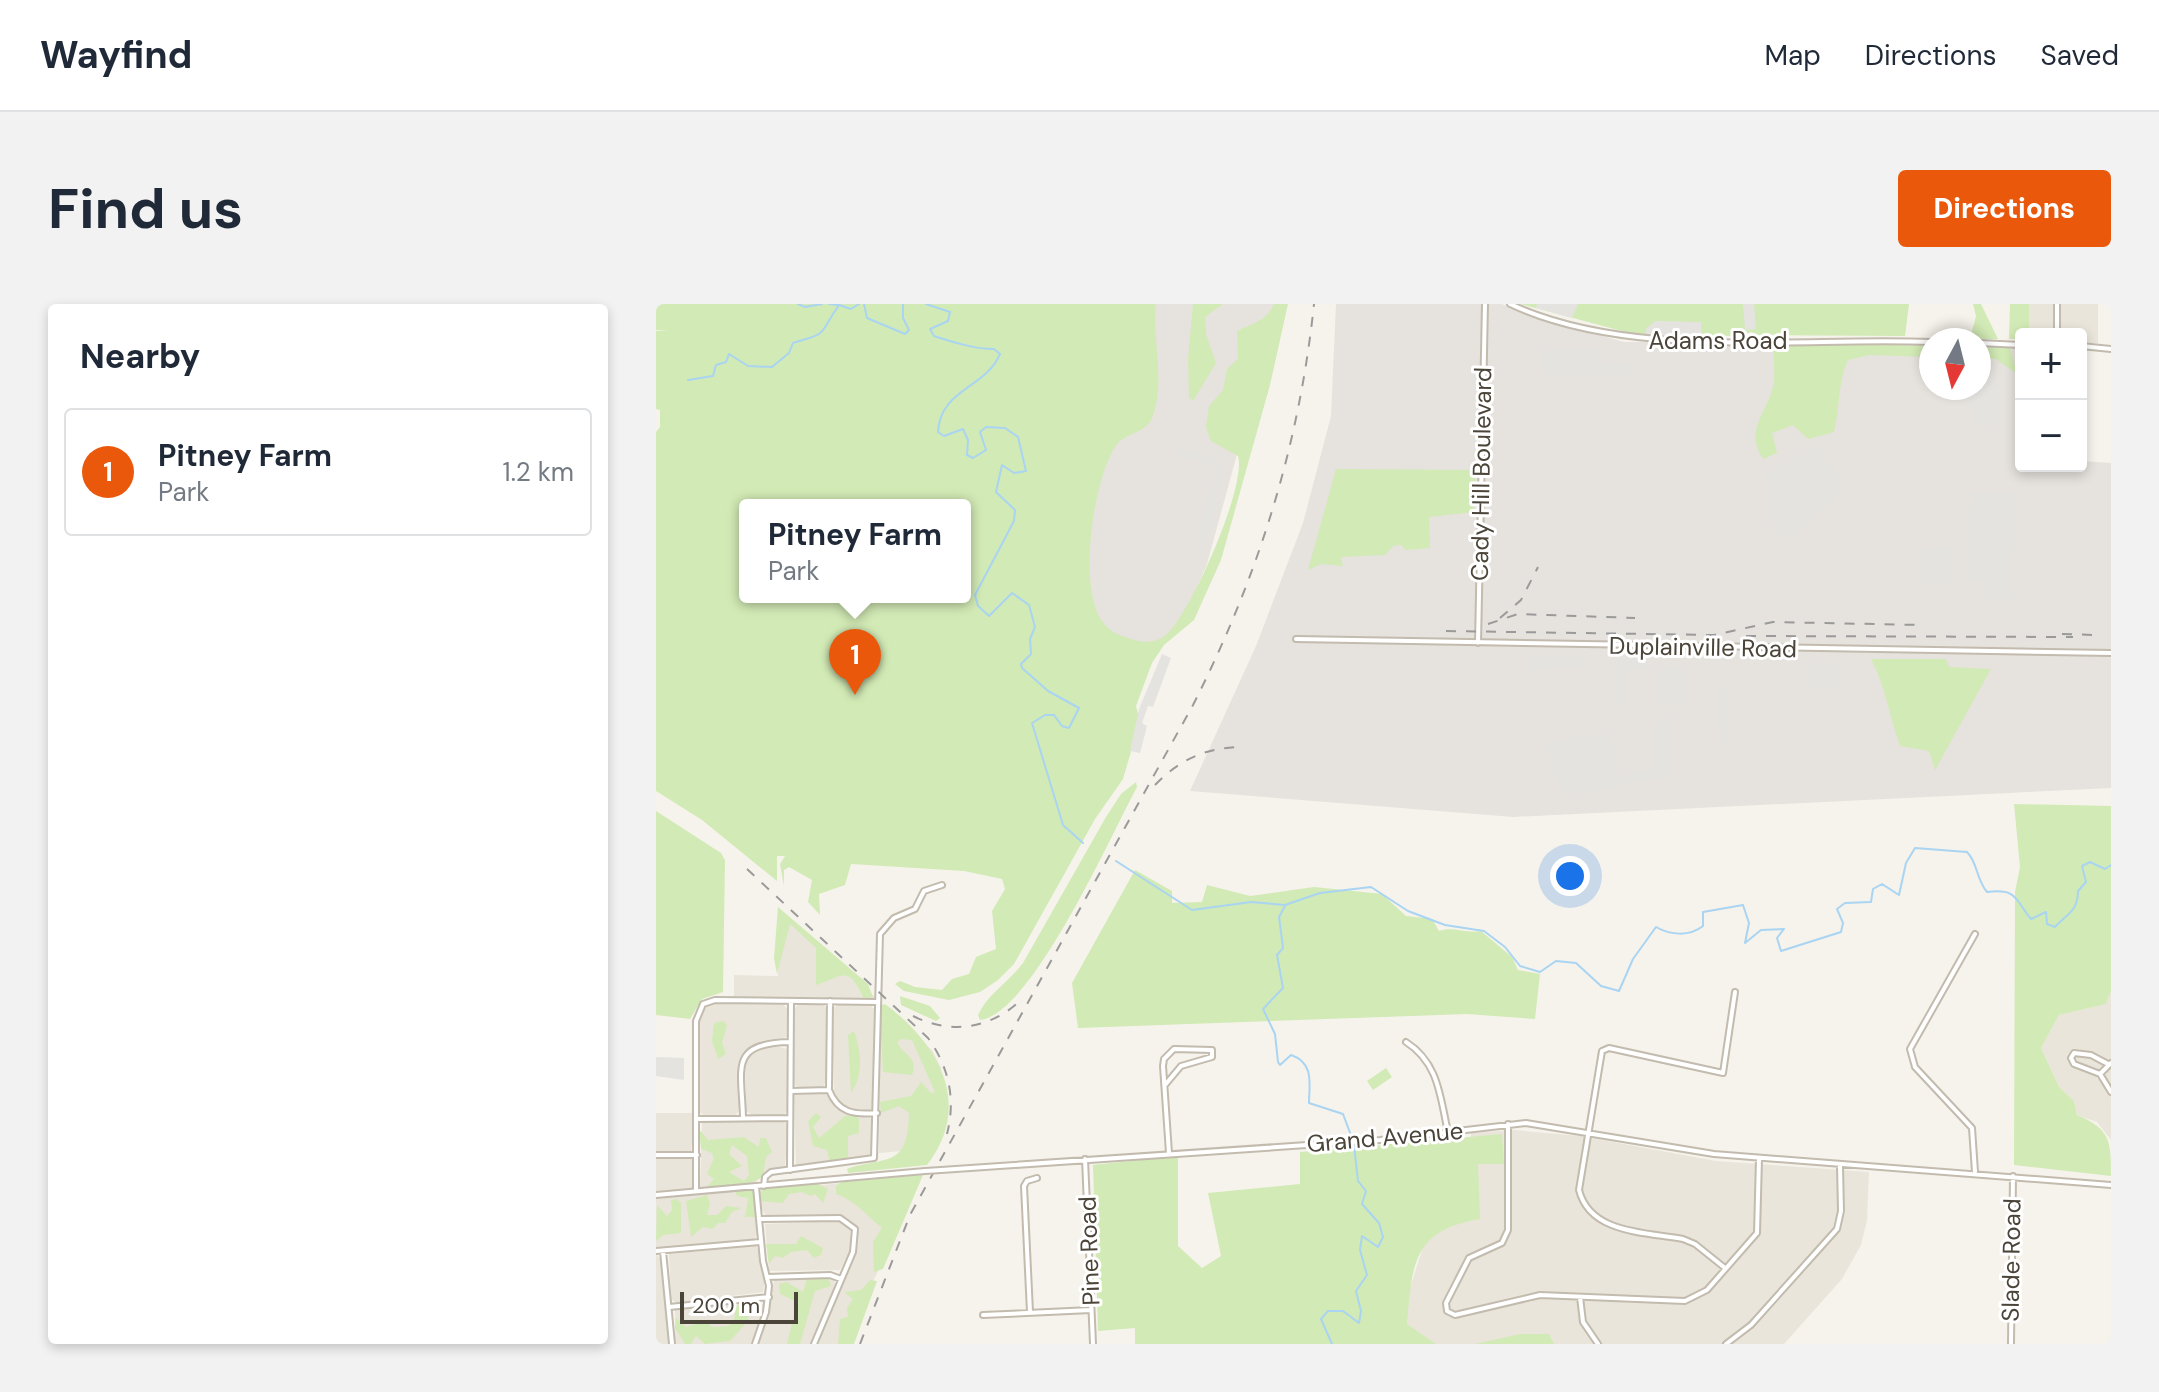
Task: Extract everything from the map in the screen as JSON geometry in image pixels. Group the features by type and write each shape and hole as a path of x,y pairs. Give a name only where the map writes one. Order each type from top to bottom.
{"street":[{"name":"Cady Hill Boulevard","path":"1478,643 1485,304"},
{"name":"Adams Road","path":"1510,304 1542,317 1636,339 1919,342"},
{"path":"2057,304 2057,328"},
{"path":"1991,344 2015,345"},
{"path":"2087,347 2111,349"},
{"name":"Duplainville Road","path":"1296,639 2111,653"},
{"path":"764,1186 768,1174 874,1158 880,934 894,918 915,909 924,891 942,885"},
{"path":"1975,934 1910,1044 1915,1067 1972,1128 1975,1172"},
{"path":"1725,1268 1695,1244 1602,1223 1588,1210 1579,1190 1602,1051 1609,1048 1723,1073 1735,992"},
{"path":"696,1191 696,1021 703,1004 715,1000 877,1002"},
{"path":"790,1170 791,1001"},
{"path":"830,1001 829,1090 843,1111 859,1115 877,1113"},
{"path":"743,1118 742,1067 746,1053 760,1043 791,1042"},
{"path":"1406,1042 1432,1067 1448,1132"},
{"path":"1165,1085 1181,1066 1212,1057 1212,1050 1170,1051 1164,1059 1165,1085 1169,1153"},
{"path":"2100,1074 2109,1063 2091,1055 2074,1053 2071,1058 2074,1064 2100,1074 2106,1090 2111,1092"},
{"path":"790,1091 829,1090"},
{"path":"697,1119 790,1118"},
{"name":"Grand Avenue","path":"656,1195 1542,1123 1759,1159 1975,1172 2111,1185"},
{"path":"1508,1124 1508,1230 1502,1243 1469,1258 1446,1309 1460,1315 1536,1296 1690,1300 1707,1290 1757,1233 1759,1159"},
{"path":"656,1155 697,1155"},
{"name":"Pine Road","path":"1085,1159 1093,1344"},
{"path":"1726,1344 1751,1325 1837,1229 1841,1211 1840,1166"},
{"name":"Slade Road","path":"2011,1344 2013,1176"},
{"path":"1030,1312 1024,1186 1027,1181 1037,1178"},
{"path":"755,1344 769,1297 760,1242 756,1187"},
{"path":"759,1219 840,1218 851,1223 856,1244 814,1344"},
{"path":"656,1251 760,1242"},
{"path":"663,1251 672,1344"},
{"path":"767,1277 830,1275 841,1279"},
{"path":"669,1307 769,1297"},
{"path":"1580,1297 1585,1328 1598,1344"},
{"path":"983,1315 1091,1310"}],"shaded area":[{"path":"1005,304 1278,304 1207,564 1185,615 1150,654 1087,639"},
{"path":"1336,304 1502,304 1529,316 1624,342 1919,344 1919,400 1991,400 1991,345 2015,345 2015,472 2087,472 2087,461 2111,463 2111,788 1513,817 1190,791 1256,646 1303,523 1331,416"},
{"path":"1537,304 1578,304 1572,318 1536,308"},
{"path":"1743,304 1754,304 1756,329 1745,330"},
{"path":"2019,304 2098,304 2098,343 2087,343 2087,328 2019,328"},
{"path":"1655,321 1701,322 1701,339 1646,338 1646,329"},
{"path":"1544,348 1600,349 1601,362 1634,363 1634,367 1628,376 1544,375"},
{"path":"1993,375 1997,379 2000,426 1975,425 1970,400 1991,400"},
{"path":"1179,447 1213,456 1224,471 1204,550 1196,549 1200,536 1197,535 1216,472 1210,463 1176,457"},
{"path":"1814,447 1837,471 1838,493 1794,536 1782,535 1771,525 1772,484 1763,470"},
{"path":"1971,492 2014,493 2011,599 1986,598 1986,582 1969,581"},
{"path":"1921,548 1952,548 1952,585 1921,585"},
{"path":"1162,654 1171,658 1153,707 1148,706 1142,723 1147,726 1140,753 1130,751 1139,709"},
{"path":"1529,657 1586,658 1586,667 1528,670"},
{"path":"1615,657 1649,658 1649,668 1626,669 1625,705 1615,704"},
{"path":"1803,662 1838,663 1837,686 1810,686 1809,671"},
{"path":"1660,666 1685,666 1685,705 1660,705"},
{"path":"1719,687 1730,687 1729,745 1722,745 1721,728 1718,728"},
{"path":"1670,715 1667,777 1564,796 1543,743 1607,732 1622,775 1654,770 1657,718"},
{"path":"779,909 875,999 734,997 734,975 778,976"},
{"path":"2111,991 2111,1140 2097,1122 2077,1115 2074,1101 2059,1087 2041,1048 2059,1015 2106,1004"},
{"path":"716,1002 783,1004 788,1010 787,1037 760,1041 741,1059 740,1109 736,1115 705,1116 699,1112 699,1022 705,1007"},
{"path":"880,1002 932,1050 941,1068 940,1141 937,1148 879,1153"},
{"path":"799,1004 823,1005 827,1009 826,1082 822,1088 799,1088 793,1084 793,1010"},
{"path":"838,1005 870,1005 875,1010 874,1105 870,1111 847,1109 834,1096 832,1009"},
{"path":"770,1045 788,1049 788,1109 784,1115 752,1115 746,1111 745,1063 753,1050"},
{"path":"656,1057 684,1058 684,1080 656,1076"},
{"path":"825,1093 841,1112 873,1119 874,1155 796,1166 794,1095"},
{"path":"656,1113 694,1113 691,1153 656,1153"},
{"path":"782,1120 788,1126 785,1168 766,1172 754,1184 700,1188 702,1122"},
{"path":"1514,1130 1580,1136 1716,1161 1869,1172 1867,1220 1861,1245 1842,1279 1784,1344 1432,1344 1400,1320 1428,1231 1467,1211 1471,1133"},
{"path":"656,1157 693,1158 692,1189 656,1193"},
{"path":"886,1178 888,1249 852,1328 849,1344 816,1344 855,1253 857,1227 840,1215 766,1216 761,1208 760,1192"},
{"path":"748,1189 753,1192 758,1233 754,1239 656,1248 656,1198"},
{"path":"840,1221 853,1231 853,1245 840,1270 769,1271 765,1224"},
{"path":"755,1246 759,1249 765,1278 763,1292 677,1303 671,1299 669,1254"},
{"path":"656,1254 661,1260 670,1344 656,1344"},
{"path":"834,1279 835,1286 810,1344 757,1344 768,1315 774,1280"},
{"path":"758,1301 765,1306 751,1344 675,1344 675,1310"}],"green space":[{"path":"656,304 1156,304 1156,405 1149,423 1119,442 1107,463 1095,509 1090,561 1095,606 1103,622 1121,636 1148,642 1167,634 1189,601 1215,548 1234,493 1239,471 1238,456 1211,441 1206,427 1209,406 1223,390 1227,369 1238,359 1237,331 1263,318 1274,304 1288,304 1270,385 1221,560 1194,620 1164,645 1152,663 1136,706 1140,721 1123,779 1095,819 1014,964 980,992 949,1000 904,991 895,984 900,981 915,987 942,990 952,979 969,974 976,957 996,949 992,911 1005,889 1002,879 964,871 851,864 845,885 819,894 820,915 808,902 812,880 789,867 784,870 784,886 780,864 785,856 777,856 777,881 702,820 656,791 656,432 660,427 660,410 656,409 656,331 669,330 656,330"},
{"path":"1193,304 1223,304 1205,317 1206,334 1216,363 1193,401 1189,398 1188,359"},
{"path":"1520,304 1909,304 1905,336 1754,335 1752,332 1738,336 1637,335"},
{"path":"1973,304 1981,304 1998,339 1991,339 1991,328 1973,328 1976,316"},
{"path":"2010,304 2029,304 2029,328 2015,328 2015,339 2009,339"},
{"path":"1773,342 1919,346 1919,357 1870,355 1848,360 1842,376 1834,432 1808,439 1793,425 1772,433 1777,453 1763,459 1756,438 1757,429 1774,381"},
{"path":"1991,347 2010,348 2015,373 1991,359"},
{"path":"1336,469 1476,470 1474,512 1429,517 1430,548 1406,550 1401,545 1393,546 1385,555 1341,557 1343,566 1321,564 1308,570"},
{"path":"1871,659 1946,659 1949,667 1991,669 1935,770 1929,751 1900,746"},
{"path":"1136,782 1137,787 1090,880 1046,956 1023,988 1001,1010 980,1020 978,1015 987,1000 1023,963 1121,794"},
{"path":"2014,804 2111,806 2111,991 2106,1004 2059,1015 2041,1048 2059,1087 2074,1101 2077,1115 2097,1126 2107,1138 2111,1176 2014,1165 2015,892 2020,867"},
{"path":"656,811 721,853 725,860 723,992 702,999 690,1019 656,1015"},
{"path":"1135,870 1172,891 1172,903 1202,902 1207,885 1250,896 1314,887 1382,894 1406,916 1432,919 1439,931 1481,931 1512,957 1518,970 1540,974 1535,1019 1467,1014 1078,1028 1072,983"},
{"path":"778,907 868,984 873,997 864,999 849,977 839,976 816,985 816,948 790,924 777,974 774,958"},
{"path":"900,996 930,1006 940,1018 936,1021 901,1005"},
{"path":"885,1004 921,1038 935,1057 944,1077 948,1120 941,1143 927,1165 848,1173 847,1169 852,1167 896,1155 905,1141 909,1113 899,1106 881,1113 880,1102 911,1096 921,1082 931,1093 935,1092 912,1040 901,1039 897,1042 912,1060 912,1075 883,1072 880,1014 881,1006"},
{"path":"724,1021 727,1026 722,1043 726,1054 718,1059 712,1041 714,1023"},
{"path":"854,1031 860,1064 858,1080 851,1093 848,1035"},
{"path":"1386,1068 1392,1077 1373,1090 1367,1081"},
{"path":"816,1113 821,1117 813,1127 819,1138 845,1116 856,1115 859,1119 859,1133 848,1136 848,1159 830,1163 827,1150 813,1146 808,1121"},
{"path":"699,1129 708,1140 744,1137 759,1147 760,1138 766,1138 772,1152 766,1157 763,1177 743,1186 707,1187 714,1179 707,1174 714,1158 712,1153 701,1149","holes":["732,1145 747,1156 749,1175 744,1181 729,1172 742,1166 729,1154"]},
{"path":"1502,1134 1504,1164 1478,1164 1480,1219 1441,1232 1420,1253 1415,1267 1407,1324 1436,1344 1135,1344 1135,1328 1098,1331 1093,1165 1178,1156 1178,1246 1202,1268 1221,1256 1208,1193 1300,1184 1300,1152"},
{"path":"923,1175 883,1269 874,1272 873,1242 882,1228 856,1205 836,1194 836,1186 842,1182"},
{"path":"818,1184 828,1189 823,1203 815,1194 811,1196 802,1192 789,1194 783,1203 760,1201 761,1191 765,1188"},
{"path":"735,1191 753,1191 755,1217 745,1217 748,1198 737,1196"},
{"path":"707,1195 710,1203 707,1215 717,1215 726,1206 741,1208 732,1212 725,1223 718,1223 713,1229 703,1227 691,1237 686,1201"},
{"path":"677,1199 681,1203 681,1233 663,1235 656,1241 657,1205 667,1216 672,1210 671,1200"},
{"path":"801,1236 823,1248 821,1255 814,1258 807,1250 791,1252 783,1258 775,1256 769,1264 766,1244 796,1244"},
{"path":"828,1278 831,1286 815,1291 800,1344 787,1344 797,1302 780,1294 779,1284 787,1282 803,1292 807,1279"},
{"path":"870,1280 877,1281 854,1344 838,1344 840,1319 848,1317 847,1308 853,1299 844,1292 861,1290"},
{"path":"752,1301 758,1303 750,1306 748,1321 730,1341 705,1344 696,1336 691,1344 685,1344 675,1328 676,1318 686,1327 706,1321 712,1327 728,1326 734,1321 736,1306"},
{"path":"1520,1334 1549,1334 1554,1344 1475,1344"}],"waterway":[{"path":"798,304 805,307 822,304"},
{"path":"829,304 839,305"},
{"path":"688,380 713,376 716,365 726,362 729,354 748,366 772,367 789,353 793,343 823,331 839,305 851,309 859,304"},
{"path":"864,304 867,318 905,334 909,330 903,318 903,304"},
{"path":"926,304 950,312 948,321 930,329 934,336 994,349 1000,354 985,374 947,406 938,432 944,436 963,429 968,440 967,455 973,458 986,450 980,432 986,427 1005,428 1018,437 1026,471 1014,473 1002,465 996,492 1015,510 1014,521 975,595 978,606 989,616 1012,593 1029,605 1035,627 1030,639 1031,654 1021,664 1022,668 1048,691 1079,708 1069,728 1062,726 1054,715 1045,715 1032,723 1063,825 1083,843"},
{"path":"1116,861 1192,910 1251,902 1285,905 1320,893 1371,887 1408,911 1445,925 1484,931 1505,947 1520,966 1540,972 1556,961 1576,963 1601,986 1619,991 1633,959 1656,927 1673,933 1692,932 1703,926 1703,912 1743,905 1749,923 1745,943 1761,930 1784,929 1777,938 1781,951 1841,932 1843,923 1837,909 1845,903 1871,902 1873,889 1882,884 1899,895 1906,863 1915,848 1967,852 1987,892 2005,892 2015,897 2031,919 2046,912 2047,924 2055,927 2074,908 2078,891 2086,882 2082,866 2090,862 2105,869 2111,865"},
{"path":"1285,906 1279,917 1283,948 1277,955 1283,988 1263,1009 1275,1034 1278,1062 1280,1065 1291,1055 1304,1063 1310,1082 1309,1103 1343,1114 1352,1138"},
{"path":"1332,1344 1321,1319 1328,1311 1343,1311 1359,1323 1361,1311 1356,1291 1367,1275 1360,1250 1362,1236 1378,1247 1383,1237 1379,1223 1362,1204 1366,1191 1358,1181 1354,1145"}],"railway":[{"path":"860,1344 910,1215 1193,705 1216,657 1256,560 1286,460 1298,409 1314,304"},
{"path":"1500,618 1521,600 1538,567"},
{"path":"1488,624 1518,614 1635,618"},
{"path":"1446,631 1714,635 1773,622 1922,625"},
{"path":"2062,634 2095,635"},
{"path":"1746,636 2073,637"},
{"path":"1155,785 1193,757 1239,747"},
{"path":"747,869 928,1038 941,1060 949,1084 951,1108 947,1134"},
{"path":"913,1016 942,1026 970,1026 997,1017 1022,999"}],"place":[{"name":"Pitney Farm","path":"855,695"}]}
